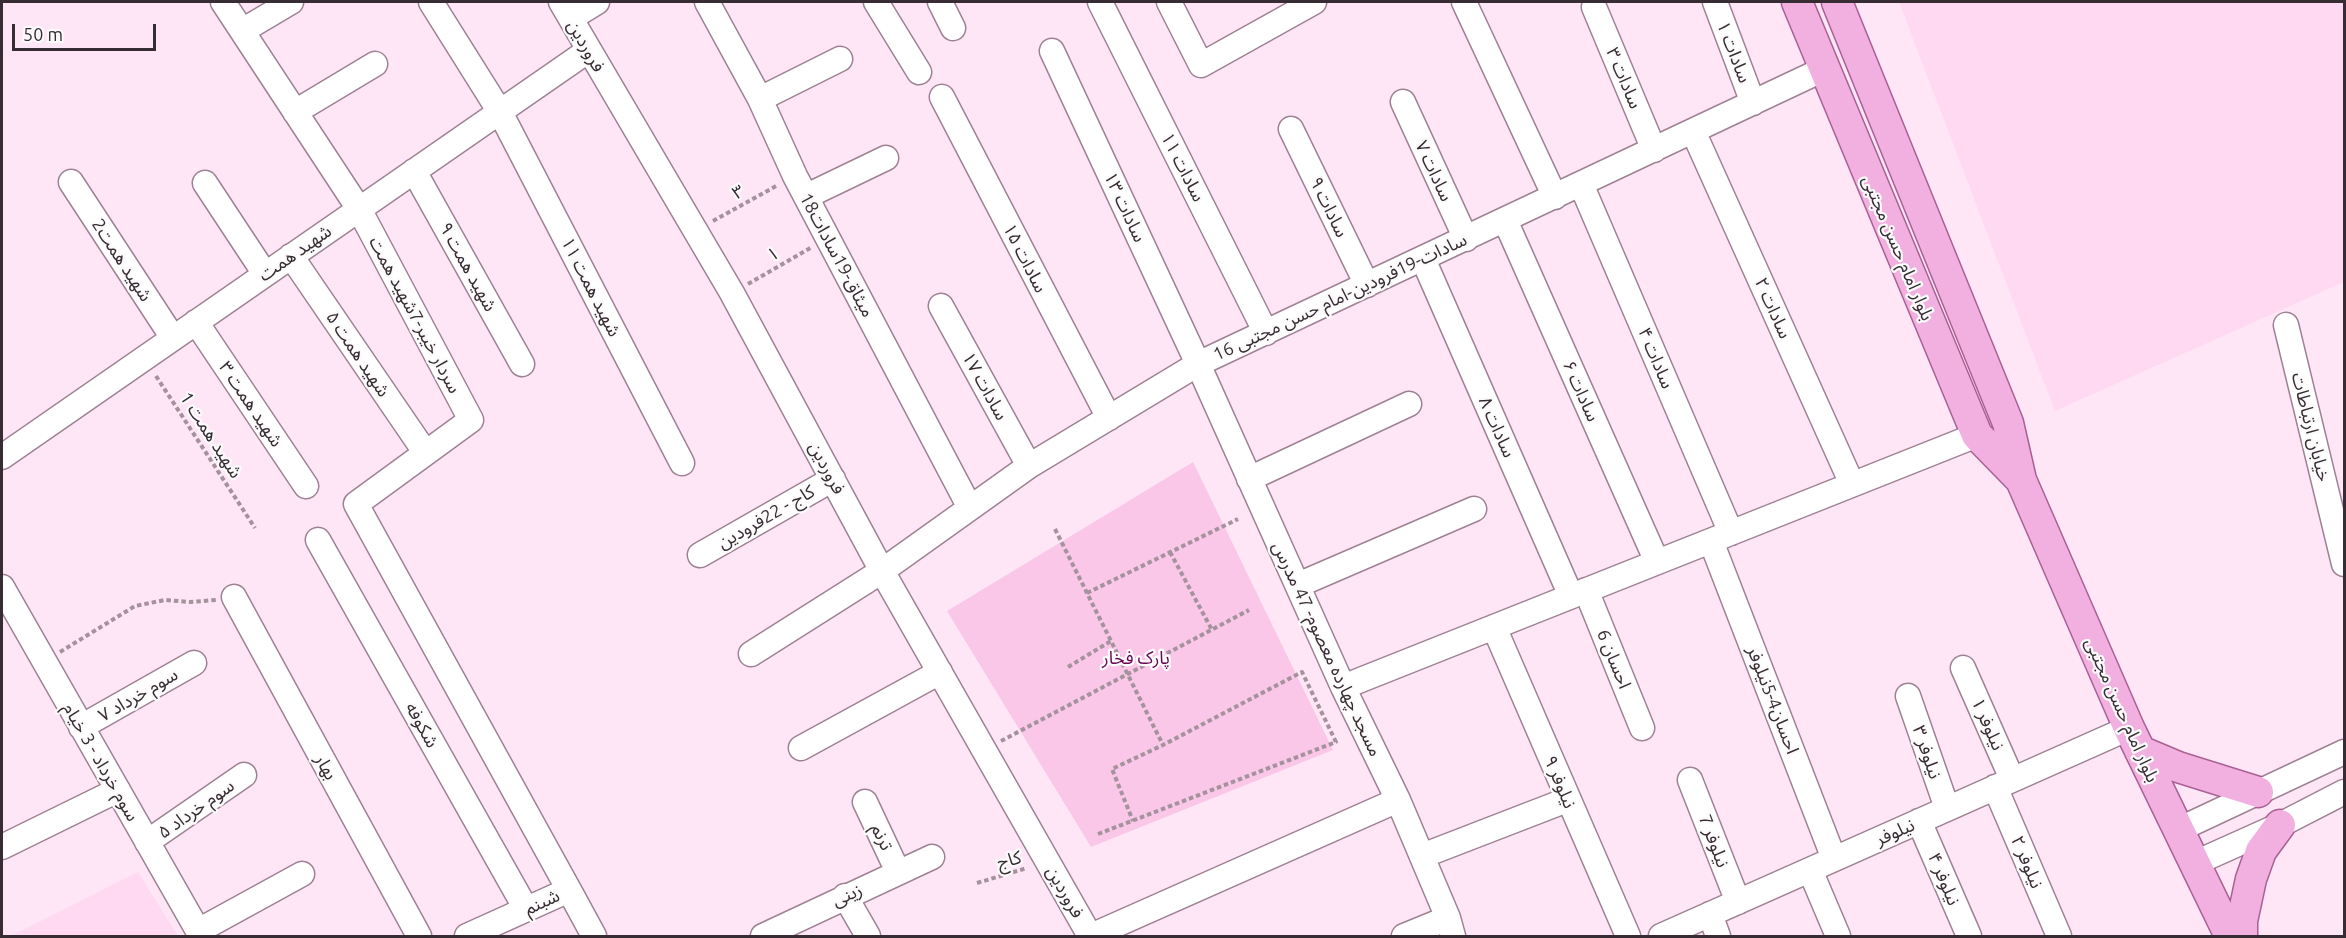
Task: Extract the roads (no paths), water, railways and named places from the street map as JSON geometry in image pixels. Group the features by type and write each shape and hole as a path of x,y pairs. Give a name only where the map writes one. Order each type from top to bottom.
{"main road":[{"name":"بلوار امام حسن مجتبی","path":"1797,2 1977,435 2021,480"},
{"name":"بلوار امام حسن مجتبی","path":"1837,2 2008,423 2021,480 2134,739 2230,936"},
{"path":"2134,739 2178,767 2258,792"},
{"path":"2242,936 2242,921 2251,879 2261,851 2280,825"}],"street":[{"name":"سردار خیبر-7شهید همت","path":"223,2 359,209 471,420 425,452"},
{"path":"242,31 291,2"},
{"name":"شهید همت ۱۱","path":"431,2 500,112 682,463"},
{"path":"566,10 597,2"},
{"name":"18میثاق-19سادات","path":"707,2 760,99 801,186 970,508"},
{"path":"876,2 919,72"},
{"path":"940,2 953,28"},
{"name":"سادات ۱۱","path":"1100,2 1266,333"},
{"path":"1168,2 1201,65 1314,2"},
{"path":"1464,2 1555,197"},
{"name":"سادات ‍‍۱","path":"1714,2 1753,103"},
{"name":"سادات ۳","path":"1594,7 1654,150"},
{"name":"فروردین","path":"566,10 694,232 732,293 882,571 1090,936"},
{"name":"شهید همت","path":"2,457 589,50"},
{"name":"سادات ۱۳","path":"1052,51 1198,364"},
{"path":"760,99 840,58"},
{"path":"295,112 375,64"},
{"name":"سادات-19فرودین-امام حسن مجتبی 16","path":"751,654 882,571 1029,466 1198,364 1824,69"},
{"name":"سادات ۱۵","path":"942,97 1109,418"},
{"name":"سادات ۷","path":"1402,102 1466,239"},
{"name":"سادات ۹","path":"1291,129 1367,285"},
{"name":"سادات ۲","path":"1693,131 1852,484"},
{"path":"801,186 886,158"},
{"name":"شهید همت ۹","path":"414,171 522,364"},
{"name":"2شهید همت","path":"71,182 173,338"},
{"path":"205,183 265,274"},
{"name":"سادات ۴","path":"1581,184 1721,537"},
{"name":"سادات ۶","path":"1505,220 1657,562"},
{"name":"شهید همت ۵","path":"291,256 425,452"},
{"name":"سادات ۸","path":"1423,259 1578,593"},
{"name":"سادات ۱۷","path":"941,306 1029,466"},
{"name":"شهید همت ۳","path":"196,322 306,486"},
{"name":"خیابان ارتباطات","path":"2286,325 2344,564"},
{"name":"مسجد چهارده معصوم- 47 مدرس","path":"1198,364 1343,687 1398,800 1451,927"},
{"path":"1249,479 1409,404"},
{"path":"1343,687 1977,435"},
{"path":"425,452 357,504 568,890"},
{"name":"کاج - 22فرودین","path":"700,555 833,479"},
{"path":"1298,585 1474,509"},
{"name":"احسان4-5نیلوفر","path":"1721,537 1834,859"},
{"name":"شکوفه","path":"318,540 526,909"},
{"name":"سوم خرداد - 3 خیام","path":"2,587 200,934"},
{"name":"احسان 6","path":"1578,593 1642,728"},
{"name":"بهار","path":"234,597 419,936"},
{"name":"نیلوفر ۹","path":"1494,627 1567,800 1628,936"},
{"name":"سوم خرداد ۷","path":"81,727 194,663"},
{"name":"نیلوفر ۱","path":"1964,668 2004,783"},
{"path":"801,748 940,672"},
{"name":"نیلوفر ۳","path":"1908,696 1947,808"},
{"name":"نیلوفر","path":"1661,936 1714,925 1738,902 1947,808 2004,783 2134,739"},
{"path":"2178,830 2344,752"},
{"name":"سوم خرداد ۵","path":"147,842 244,775"},
{"name":"نیلوفر 7","path":"1690,780 1738,902"},
{"name":"نیلوفر ۲","path":"2004,783 2059,936"},
{"path":"2,847 118,790"},
{"path":"2193,864 2280,825 2344,792"},
{"path":"1090,936 1398,800"},
{"path":"1422,856 1567,800"},
{"name":"ترنم","path":"865,802 898,872"},
{"name":"نیلوفر ۴","path":"1919,821 1969,936"},
{"name":"زینی","path":"763,936 932,856"},
{"path":"1810,870 1838,936"},
{"path":"200,934 302,874"},
{"name":"شبنم","path":"467,936 568,890 594,936"},
{"path":"846,896 868,936"},
{"path":"1404,936 1451,927"}],"park label":[{"name":"پارک فخار","path":"1136,658"}]}
